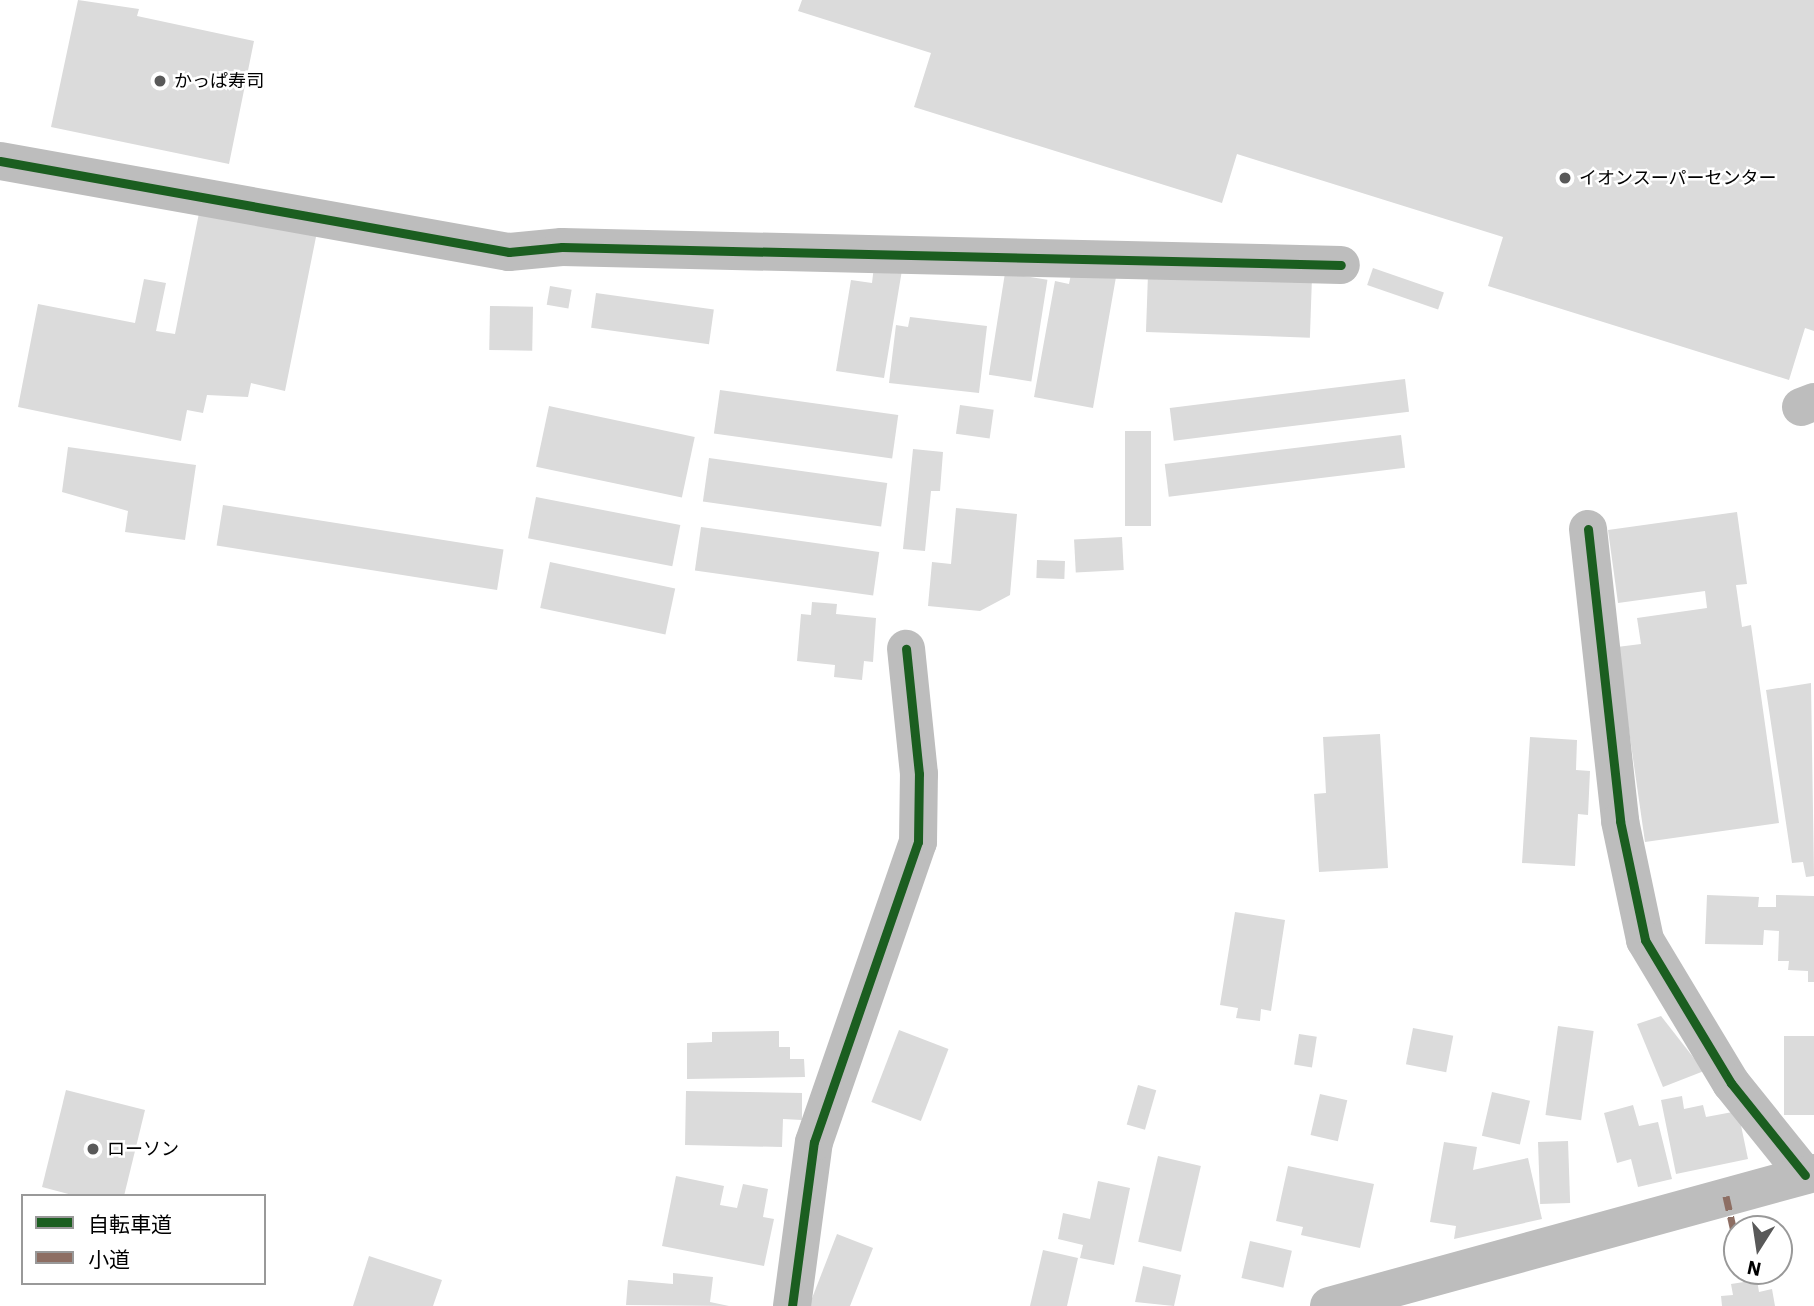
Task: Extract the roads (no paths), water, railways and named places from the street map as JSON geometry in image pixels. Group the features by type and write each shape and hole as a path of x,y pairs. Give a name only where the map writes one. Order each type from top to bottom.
{"street":[{"path":"0,160 509,252 562,247 1341,265"},
{"path":"1329,1306 1809,1174 1731,1083 1644,940 1620,821 1588,528"},
{"path":"792,1306 814,1142 918,842 920,797 906,649"}],"place":[{"name":"かっぱ寿司","path":"160,81"},
{"name":"イオンスーパーセンター","path":"1565,178"},
{"name":"ローソン","path":"93,1149"}]}
